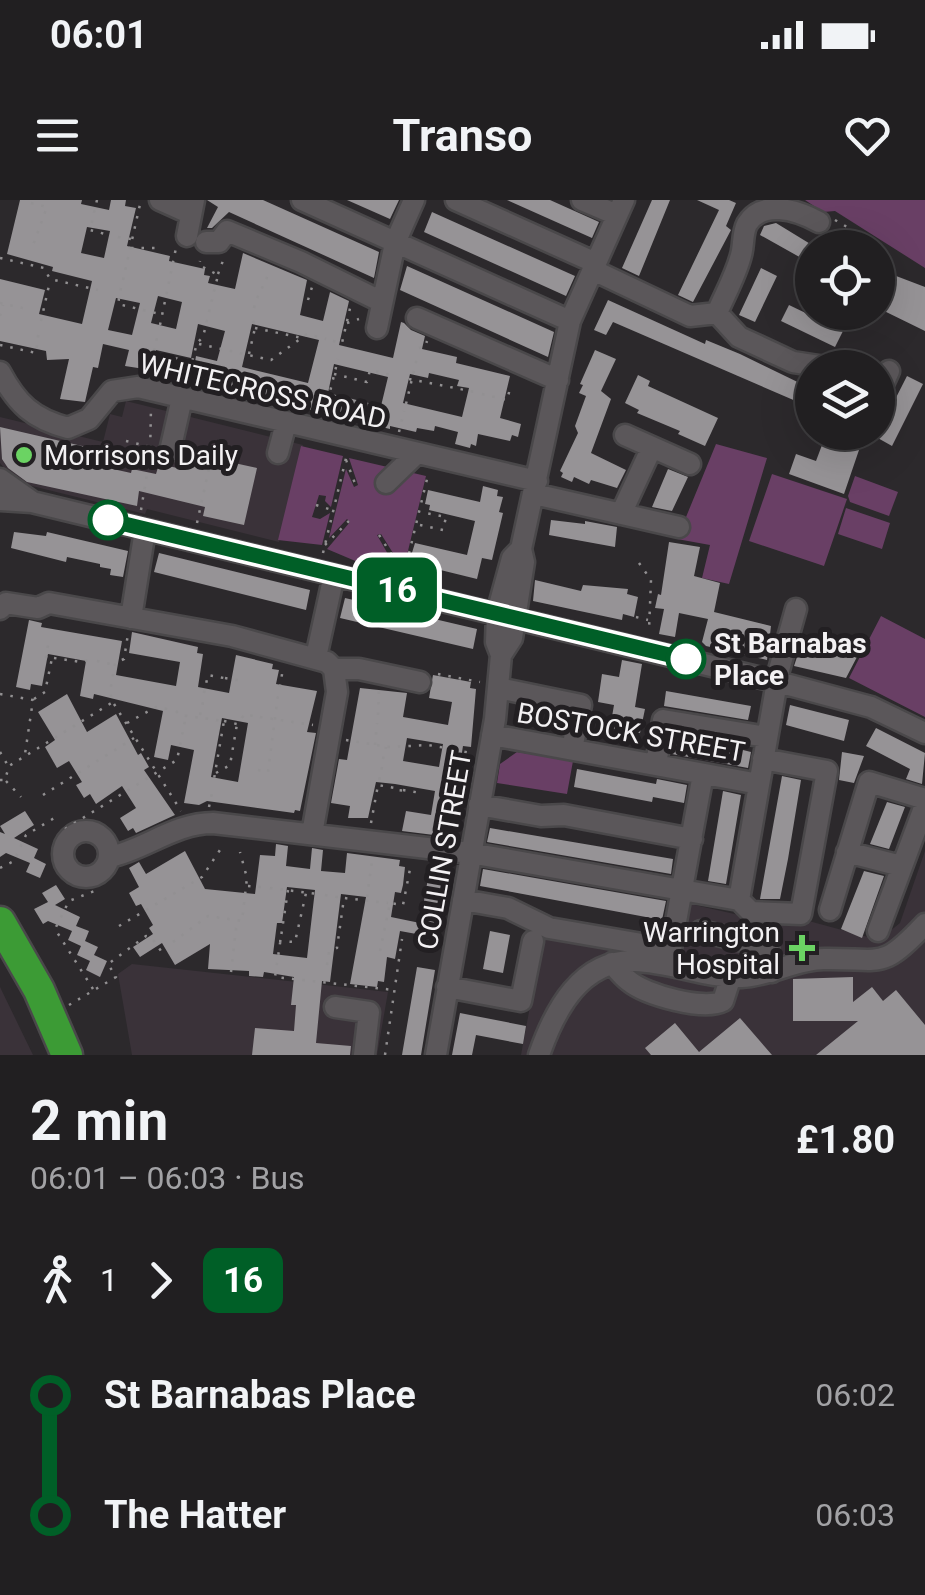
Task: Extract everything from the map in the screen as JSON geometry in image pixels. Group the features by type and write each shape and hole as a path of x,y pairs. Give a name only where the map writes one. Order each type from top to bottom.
{"highway":[{"path":"0,922 50,1016 66,1055"}],"street":[{"path":"160,200 193,207 193,246 220,242 227,232 382,302"},
{"path":"302,200 570,321"},
{"path":"377,328 395,242 414,200"},
{"path":"456,200 690,316 717,313"},
{"path":"505,615 512,558 521,549 570,321 621,208 582,200"},
{"path":"717,313 738,264 747,222 763,206 789,202 819,222"},
{"path":"717,313 739,337 795,362"},
{"path":"417,318 558,380"},
{"name":"WHITECROSS ROAD","path":"0,372 12,394 41,421 68,428 89,419 105,396 120,388 138,387 426,455 621,514 680,527"},
{"path":"170,451 182,398"},
{"path":"278,453 286,423"},
{"path":"625,435 690,464"},
{"path":"621,514 652,447"},
{"path":"386,483 426,455"},
{"path":"10,498 143,522 326,573 402,583 505,615 871,707 925,733"},
{"path":"131,618 143,522"},
{"path":"312,834 337,692 326,663 326,573"},
{"path":"0,609 6,603 38,608 48,603 232,636 326,663 420,682"},
{"path":"739,900 765,748 796,610"},
{"name":"COLLIN STREET","path":"436,1055 492,735 501,655 496,642 505,615"},
{"path":"498,688 581,705 572,749"},
{"path":"110,857 130,853 189,825 213,823 470,853 739,900 752,912 801,914 828,771 765,748 663,720 656,765"},
{"name":"BOSTOCK STREET","path":"492,735 759,784"},
{"path":"463,900 508,908 549,928 672,948 703,774"},
{"path":"830,910 869,782 924,808 878,931"},
{"path":"479,805 541,816 564,815 692,840"},
{"path":"848,852 902,866"},
{"path":"539,1055 554,1016 570,991 587,976 612,963 638,961 731,976 772,972 820,959 866,962 896,956 925,924"},
{"path":"702,931 768,947 772,972"},
{"path":"448,986 522,1001 532,942"},
{"path":"612,963 626,980 644,990 713,1006 724,1001 731,976"},
{"path":"335,1007 368,1012 364,1055"}],"path":[{"path":"97,200 90,230 109,235"},
{"path":"123,280 142,200"},
{"path":"31,204 47,208 32,248"},
{"path":"819,222 838,220 855,230"},
{"path":"118,236 132,240"},
{"path":"160,325 193,246"},
{"path":"182,398 197,343 203,337 218,275 198,265 193,246"},
{"path":"130,248 159,248"},
{"path":"254,308 257,294 265,288 274,251"},
{"path":"28,265 30,256"},
{"path":"0,258 44,268 50,280 41,320"},
{"path":"50,280 98,290"},
{"path":"121,288 118,304 162,314"},
{"path":"340,352 355,289"},
{"path":"111,294 120,296"},
{"path":"0,316 2,303 26,309"},
{"path":"34,310 43,312"},
{"path":"249,355 256,328 252,316"},
{"path":"256,328 302,338"},
{"path":"0,345 36,353 39,329"},
{"path":"143,522 150,456 149,416 158,382 153,353 158,333"},
{"path":"197,343 271,360 307,334 326,339"},
{"path":"333,341 342,343"},
{"path":"153,353 192,362"},
{"path":"406,404 417,358"},
{"path":"328,400 338,359"},
{"path":"334,374 367,382 370,370 395,376"},
{"path":"410,379 475,392"},
{"path":"482,394 507,400 510,385"},
{"path":"326,573 325,545 350,438"},
{"path":"196,529 210,464 220,439"},
{"path":"402,583 420,511 426,455"},
{"path":"345,459 356,486"},
{"path":"316,506 333,510"},
{"path":"416,524 443,530 446,517 420,511"},
{"path":"325,545 349,520"},
{"path":"379,535 402,583"},
{"path":"639,563 651,580 649,630"},
{"path":"636,617 649,620"},
{"path":"96,661 115,665 124,659 131,618"},
{"path":"49,639 46,656 89,660"},
{"path":"0,694 33,700 45,692 52,658"},
{"path":"115,665 110,693 113,702 189,825"},
{"path":"420,682 430,673 498,688"},
{"path":"378,715 381,674"},
{"path":"204,693 208,675 242,681"},
{"path":"258,770 268,772 278,694"},
{"path":"25,756 33,700"},
{"path":"22,797 3,780 9,766 113,702"},
{"path":"200,717 203,702"},
{"path":"126,723 156,706 168,709"},
{"path":"176,710 186,716 237,724"},
{"path":"216,773 230,765 237,724 244,714 253,716"},
{"path":"65,829 177,760 186,716"},
{"path":"260,717 375,745 446,748"},
{"path":"214,779 224,721"},
{"path":"375,745 376,723"},
{"path":"43,795 135,738"},
{"path":"384,760 386,746"},
{"path":"0,752 9,766"},
{"path":"367,899 382,767"},
{"path":"378,785 421,793"},
{"path":"400,798 401,789"},
{"path":"0,868 14,861 26,835 56,817"},
{"path":"325,895 402,906 414,846"},
{"path":"120,926 202,878 220,850"},
{"path":"173,942 208,916 242,921 246,886 240,852"},
{"path":"246,886 262,888"},
{"path":"270,888 318,894"},
{"path":"94,990 55,929 69,901 96,890"},
{"path":"288,890 275,977 394,990"},
{"path":"279,941 296,942 306,893"},
{"path":"328,965 329,952 337,948 344,898"},
{"path":"380,951 390,903"},
{"path":"231,972 237,920"},
{"path":"50,1016 116,977 108,964 146,936 161,950 166,947"},
{"path":"383,936 390,937"},
{"path":"385,1055 402,940"},
{"path":"325,982 326,973"}],"shaded area":[{"path":"805,200 925,200 925,268 895,249 895,230 865,230 835,211 823,212"},
{"path":"126,401 303,445 279,542 16,482 0,463 0,417 103,442 110,414 122,417"},
{"path":"716,444 767,458 729,584 702,578 710,545 677,539"},
{"path":"301,446 343,456 331,507 326,496 319,495 312,517 320,519 330,513 322,545 278,540"},
{"path":"349,458 426,476 407,555 398,561 381,534 377,535 393,563 379,571 327,549 350,522 347,519 329,538 346,469 354,487 358,485"},
{"path":"772,474 847,499 824,566 749,541"},
{"path":"855,476 898,492 889,516 850,502 848,496"},
{"path":"846,508 890,523 882,549 838,534"},
{"path":"881,616 925,639 925,717 849,678"},
{"path":"517,752 573,761 567,794 497,783 500,764"},
{"name":"Warrington Hospital","path":"925,851 925,1055 521,1055 543,936 676,956 686,903 752,918 805,920 879,940 900,923"},
{"path":"132,964 388,992 377,1055 132,1055 118,974"},
{"path":"0,987 33,1055 0,1055"}],"building":[{"path":"20,200 82,200 81,204 109,210 111,200 126,200 125,206 136,208 127,246 205,269 204,275 210,276 208,283 235,289 243,253 307,280 300,315 323,321 330,292 349,301 339,345 393,358 401,322 425,336 422,349 457,357 456,363 510,376 500,418 521,424 518,437 512,435 510,441 478,434 476,446 471,444 470,448 455,444 458,432 435,426 434,431 390,429 192,381 196,356 217,361 225,331 198,324 191,358 156,350 151,370 125,366 129,350 103,344 85,402 60,399 69,359 47,360 46,351 0,341 0,279 45,290 39,314 82,324 92,281 7,254","holes":["87,227 110,231 104,258 81,253","158,296 182,302 176,329 151,323","116,298 140,303 132,335 108,330","252,324 319,340 308,383 242,367","334,364 388,377 381,406 328,393","429,373 459,380 457,386 469,388 462,417 403,403 410,374 428,378"]},
{"path":"207,200 263,200 379,252 374,278 229,212 207,228 218,207"},
{"path":"347,200 399,200 390,219"},
{"path":"507,200 550,200 599,222 592,238"},
{"path":"652,200 670,200 639,276 622,268"},
{"path":"697,200 736,203 726,226 731,230 693,302 678,295 719,210"},
{"path":"432,212 575,276 566,296 424,232"},
{"path":"776,223 795,235 795,255 760,235 764,226"},
{"path":"407,266 554,332 548,357 400,290"},
{"path":"761,268 777,276 755,322 739,315"},
{"path":"895,276 925,287 925,331 895,316"},
{"path":"608,300 795,381 795,401 613,322 606,335 594,330"},
{"path":"789,305 795,308 795,328 781,321"},
{"path":"800,330 843,331 835,347"},
{"path":"595,350 616,359 601,391 611,399 591,453 626,470 617,488 591,480 589,484 574,477 572,482 561,477 560,471 578,433 575,426 586,396 579,393 583,385 580,384"},
{"path":"638,375 650,381 648,386 718,418 705,446 637,413 639,410 625,403"},
{"path":"907,376 923,384 895,440 895,400"},
{"path":"0,427 108,452 104,467 131,473 132,469 156,474 159,464 182,469 184,462 214,469 216,459 257,468 244,525 203,516 205,507 139,491 137,506 27,482 2,459"},
{"path":"820,450 859,450 844,494 789,474 796,454 816,461"},
{"path":"668,469 688,477 672,511 652,507"},
{"path":"483,486 498,490 497,496 503,497 499,512 503,513 492,560 482,558 477,579 416,564 418,558 411,556 415,543 467,555 475,521 429,510 430,505 425,504 428,490 480,502"},
{"path":"551,520 617,527 615,547 549,535"},
{"path":"14,532 46,536 47,532 128,551 123,577 110,575 111,569 100,564 67,557 66,562 11,548"},
{"path":"669,542 700,547 694,576 720,583 714,612 771,626 767,660 706,646 702,642 708,619 679,613 675,637 659,634 664,609 655,608 658,594 661,595"},
{"path":"159,553 310,590 306,610 154,572"},
{"path":"535,580 581,591 583,585 628,589 627,594 638,597 634,617 623,614 622,620 533,601"},
{"path":"345,598 477,629 473,649 340,618"},
{"path":"29,620 42,623 41,627 122,641 116,675 176,686 180,662 129,653 132,632 198,647 197,653 203,654 198,687 229,693 236,655 273,664 272,669 279,670 276,684 317,691 307,732 316,733 300,811 207,801 199,805 184,803 194,750 171,745 168,760 154,757 163,711 94,694 93,699 80,696 86,661 48,654 42,686 31,684 30,690 16,687","holes":["222,718 248,723 238,782 211,777"]},
{"path":"806,642 858,655 846,678 794,666"},
{"path":"622,660 642,664 635,707 645,709 640,733 610,728 614,705 598,702 602,674 619,677"},
{"path":"433,675 471,682 470,688 476,689 471,747 463,746 449,833 443,832 442,836 402,831 406,811 431,815 435,791 395,784 376,782 368,818 348,818 350,806 331,803 339,759 347,760 360,688 407,693 403,717 448,725 452,702 429,698","holes":["407,738 443,744 439,767 403,761"]},
{"path":"666,691 751,706 748,720 664,706"},
{"path":"67,694 87,732 116,714 149,767 144,770 175,815 136,833 133,828 128,831 120,818 136,808 122,786 96,804 90,794 84,798 76,785 82,782 69,761 57,768 45,747 55,740 38,712"},
{"path":"790,705 849,720 844,741 786,725"},
{"path":"876,728 925,753 922,784 906,779 910,769 866,746"},
{"path":"674,736 743,747 751,752 748,768 672,754"},
{"path":"842,752 864,756 854,783 839,780"},
{"path":"577,769 656,784 657,779 687,785 684,803 653,797 652,802 574,787"},
{"path":"782,776 801,780 788,859 780,899 760,899"},
{"path":"723,791 741,795 726,884 708,881"},
{"path":"887,802 905,807 889,849 870,844"},
{"path":"25,811 34,825 14,838 38,849 34,858 46,864 40,878 26,872 30,863 6,853 0,857 0,832 5,834 0,826"},
{"path":"490,828 673,859 671,874 487,842"},
{"path":"276,844 288,846 286,866 310,869 312,848 323,850 321,871 345,873 347,853 400,860 399,866 405,867 403,885 401,893 395,892 391,917 420,923 429,873 443,876 442,882 448,883 433,937 400,931 395,959 387,957 384,982 378,981 377,987 350,984 366,897 341,894 330,982 322,981 316,1043 351,1046 350,1055 252,1055 255,1028 294,1031 294,977 264,972 263,977 249,976 249,971 208,969 210,944 175,965 162,943 140,957 133,947 153,934 149,928 153,925 129,893 139,887 129,868 139,862 146,874 185,851 205,889 255,894 260,855 275,856","holes":["287,887 315,890 307,958 273,954"]},
{"path":"483,869 666,901 662,920 480,886"},
{"path":"864,871 884,876 862,938 841,929"},
{"path":"56,885 65,899 55,905 80,917 76,926 89,931 85,941 98,947 94,955 107,961 100,977 86,970 90,961 77,955 81,946 68,940 72,931 48,921 43,924 34,909 48,902 42,893"},
{"path":"490,931 510,935 503,973 483,969"},
{"path":"417,967 435,970 421,1055 402,1055"},
{"path":"853,977 853,1002 872,987 883,1001 896,990 925,1025 925,1055 816,1055 858,1021 793,1021 793,979"},
{"path":"460,1013 526,1026 523,1044 476,1035 472,1055 452,1055"},
{"path":"740,1018 772,1055 651,1055 645,1048 675,1023 699,1052"}],"bus line":[{"name":"16","path":"108,520 686,659"}],"place":[{"name":"Morrisons Daily","path":"24,455"},
{"name":"St Barnabas Place","path":"686,659"},
{"name":"Warrington Hospital","path":"802,948"}]}
